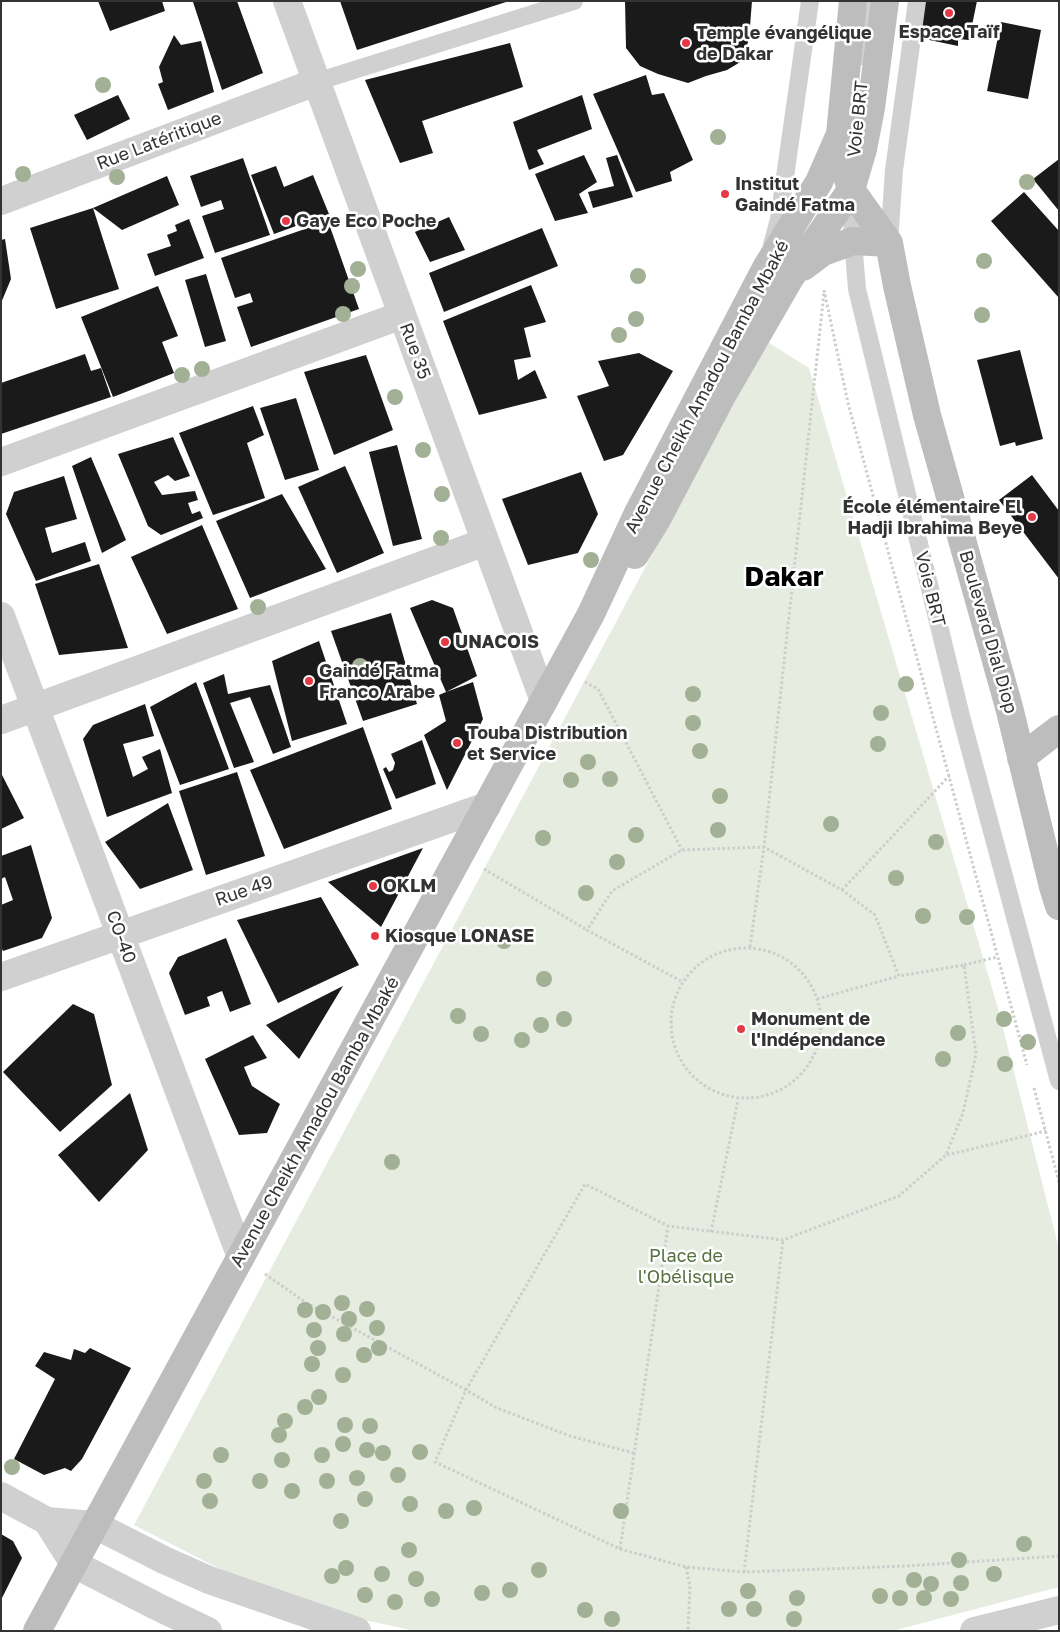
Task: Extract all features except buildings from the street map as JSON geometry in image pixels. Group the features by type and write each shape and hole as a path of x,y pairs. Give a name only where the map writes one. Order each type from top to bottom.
{"street":[{"name":"Rue 35","path":"287,1 544,701"},
{"path":"840,134 853,1"},
{"name":"Avenue Cheikh Amadou Bamba Mbaké","path":"779,272 851,190 871,108 885,1"},
{"name":"Rue Latéritique","path":"1,201 316,82"},
{"name":"Avenue Cheikh Amadou Bamba Mbaké","path":"37,1631 591,614 626,570 656,522 723,394 840,134"},
{"name":"Boulevard Dial Diop","path":"840,134 842,158 851,190 889,243 927,415 1009,707 1021,758 1052,843 1053,887 1059,906"},
{"path":"779,272 852,241 889,243"},
{"path":"1,462 402,315"},
{"path":"1,720 485,542"},
{"name":"CO-40","path":"1,616 241,1258"},
{"path":"1021,758 1059,729"},
{"name":"Rue 49","path":"1,977 487,806"},
{"path":"1,1496 47,1521 95,1525 164,1560 210,1580 357,1631"},
{"path":"47,1521 74,1564 208,1631"},
{"path":"974,1631 1059,1610"}],"lane":[{"path":"316,82 574,1"},
{"path":"779,272 779,219 810,1"},
{"name":"Voie BRT","path":"870,1 851,190 852,241 857,289 959,707 1059,1081"},
{"path":"889,243 894,170 917,1"}],"path":[{"path":"750,947 764,847 824,290 848,403 1028,1066"},
{"path":"562,669 598,689 682,850"},
{"path":"842,890 949,775"},
{"path":"587,930 612,891 682,850 764,847 842,890 875,915 899,976"},
{"path":"460,855 587,930 681,982"},
{"path":"750,947 779,955 803,974 817,999 820,1037 806,1071 775,1094 738,1100 691,1078 669,1031 681,982 711,955 750,947"},
{"path":"817,999 899,976 964,965 997,956"},
{"path":"964,965 976,1054 963,1113 946,1155 899,1196 783,1240 668,1226 585,1184 466,1390 435,1462 620,1549 686,1567 744,1572 897,1566 1059,1556"},
{"path":"1033,1085 1059,1182"},
{"path":"711,1232 738,1100"},
{"path":"946,1155 1046,1130"},
{"path":"620,1549 668,1226"},
{"path":"744,1572 783,1240"},
{"path":"241,1258 305,1302 497,1408 570,1436 634,1453"},
{"path":"686,1567 690,1586 688,1631"}],"green space":[{"name":"Place de l'Obélisque","path":"766,341 809,368 997,1005 1059,1249 1059,1587 892,1631 416,1631 364,1620 236,1577 134,1525"}],"place":[{"name":"Espace Taïf","path":"949,13"},
{"name":"Temple évangélique de Dakar","path":"686,43"},
{"name":"Institut Gaindé Fatma","path":"725,194"},
{"name":"Gaye Eco Poche","path":"286,221"},
{"name":"École élémentaire El Hadji Ibrahima Beye","path":"1032,517"},
{"name":"UNACOIS","path":"445,642"},
{"name":"Gaindé Fatma Franco Arabe","path":"309,681"},
{"name":"Touba Distribution et Service","path":"457,743"},
{"name":"OKLM","path":"373,886"},
{"name":"Kiosque LONASE","path":"375,936"},
{"name":"Monument de l'Indépendance","path":"741,1029"}],"district":[{"name":"Dakar","path":"784,577"}]}
